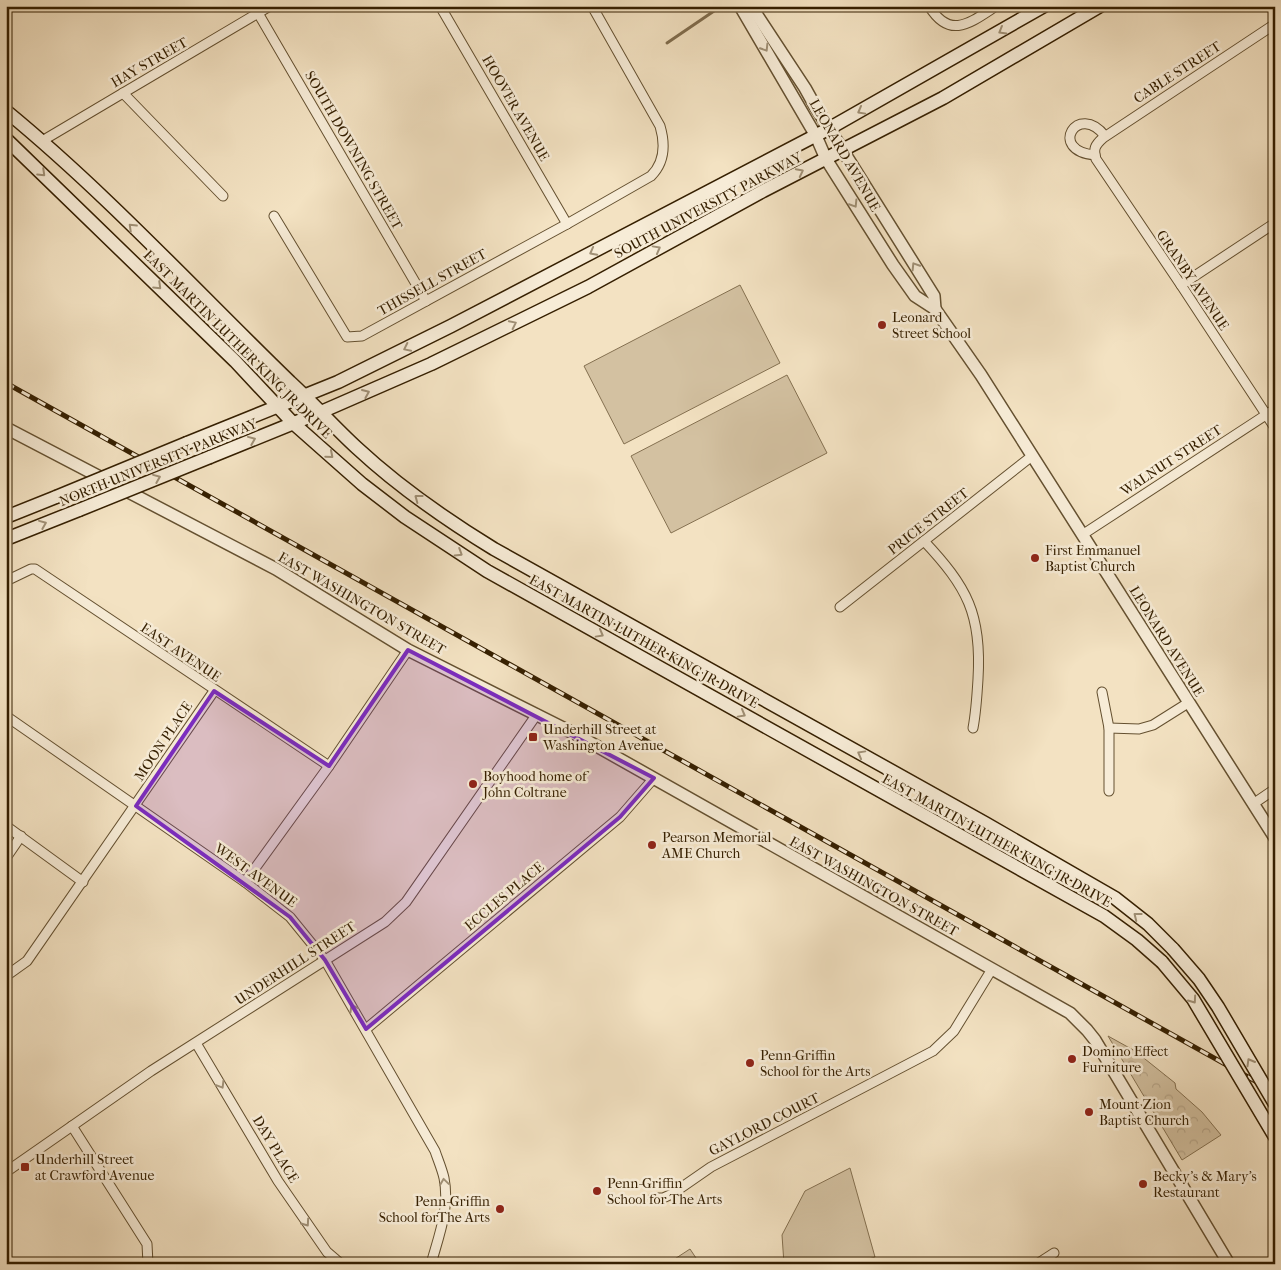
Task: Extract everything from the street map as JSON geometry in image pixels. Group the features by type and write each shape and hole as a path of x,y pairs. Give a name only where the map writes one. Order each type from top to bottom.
{"main road":[{"name":"SOUTH UNIVERSITY PARKWAY","path":"305,396 338,382 451,326 816,136 1044,6"},
{"name":"SOUTH UNIVERSITY PARKWAY","path":"321,412 431,364 588,287 763,191 943,98 1100,6"},
{"name":"EAST MARTIN LUTHER KING JR DRIVE","path":"6,111 42,141 140,234 363,454 441,516 494,549 985,823 1115,898 1148,924 1199,979 1218,1006 1275,1104"},
{"name":"EAST MARTIN LUTHER KING JR DRIVE","path":"6,140 236,361 293,423 362,484 405,517 487,571 1104,916 1138,940 1162,962 1194,999 1275,1137"},
{"name":"NORTH UNIVERSITY PARKWAY","path":"6,517 305,396"},
{"name":"NORTH UNIVERSITY PARKWAY","path":"6,539 321,412"}],"street":[{"name":"HAY STREET","path":"42,141 270,6"},
{"name":"HOOVER AVENUE","path":"440,6 567,224"},
{"name":"THISSELL STREET","path":"274,216 347,337 362,336 651,176 658,167 663,148 660,126 592,6"},
{"name":"LEONARD AVENUE","path":"740,6 816,136 826,158 915,296 935,310 981,375 1275,838"},
{"name":"LEONARD AVENUE","path":"751,6 805,88 934,296 935,310"},
{"path":"929,6 935,16 949,26 968,24 996,6"},
{"name":"SOUTH DOWNING STREET","path":"258,13 426,301"},
{"name":"CABLE STREET","path":"1095,155 1096,145 1105,136 1275,24"},
{"path":"123,93 223,196"},
{"path":"1095,155 1083,154 1074,150 1070,142 1070,134 1075,127 1082,123 1089,123 1095,125 1105,136"},
{"name":"GRANBY AVENUE","path":"1095,155 1275,428"},
{"path":"1181,284 1275,224"},
{"name":"WALNUT STREET","path":"1082,535 1275,409"},
{"name":"EAST WASHINGTON STREET","path":"6,428 276,569 408,650 536,714 654,778 799,862 867,898 1070,1013 1087,1030 1229,1264"},
{"name":"PRICE STREET","path":"840,607 1032,456"},
{"path":"924,541 949,568 974,616 979,660 977,709 973,728"},
{"name":"EAST AVENUE","path":"6,581 30,569 35,569 214,691 329,766"},
{"path":"245,882 329,766 408,650"},
{"name":"MOON PLACE","path":"6,976 27,961 214,691"},
{"path":"1102,692 1108,728 1109,791"},
{"path":"1108,728 1139,729 1153,725 1188,703"},
{"name":"UNDERHILL STREET","path":"6,1172 151,1071 385,922 406,902 536,714"},
{"name":"WEST AVENUE","path":"6,716 245,882 290,916 326,960 435,1151 444,1178 445,1215 431,1264"},
{"name":"ECCLES PLACE","path":"366,1029 620,817 654,778"},
{"path":"1252,804 1275,790"},
{"path":"6,826 83,882"},
{"path":"6,858 21,836"},
{"name":"GAYLORD COURT","path":"653,1198 663,1198 672,1194 711,1167 933,1051 954,1031 992,969"},
{"name":"DAY PLACE","path":"196,1043 278,1181 327,1252 341,1264"},
{"path":"72,1126 147,1244 148,1264"},
{"path":"1037,1264 1054,1253"}],"highlighted area":[{"path":"408,650 654,778 620,817 366,1029 325,960 290,917 136,806 214,691 329,766"}],"green space":[{"path":"740,285 780,363 624,444 584,366"},
{"path":"787,375 827,453 671,533 631,456"},
{"path":"1108,1036 1135,1051 1175,1083 1176,1089 1202,1112 1221,1135 1182,1160"},
{"path":"850,1168 875,1257 853,1264 784,1264 782,1235 805,1191"},
{"path":"690,1249 700,1264 667,1264"}],"waterway":[{"path":"667,43 717,9"}],"railway":[{"path":"6,383 1275,1092"}],"place":[{"name":"Leonard Street School","path":"882,325"},
{"name":"First Emmanuel Baptist Church","path":"1035,558"},
{"name":"Underhill Street at Washington Avenue","path":"533,737"},
{"name":"Boyhood home of John Coltrane","path":"473,784"},
{"name":"Pearson Memorial AME Church","path":"652,845"},
{"name":"Domino Effect Furniture","path":"1072,1059"},
{"name":"Penn-Griffin School for the Arts","path":"750,1063"},
{"name":"Mount Zion Baptist Church","path":"1089,1112"},
{"name":"Underhill Street at Crawford Avenue","path":"25,1167"},
{"name":"Becky's & Mary's Restaurant","path":"1143,1184"},
{"name":"Penn-Griffin School for The Arts","path":"597,1191"},
{"name":"Penn-Griffin School forThe Arts","path":"500,1209"}]}
